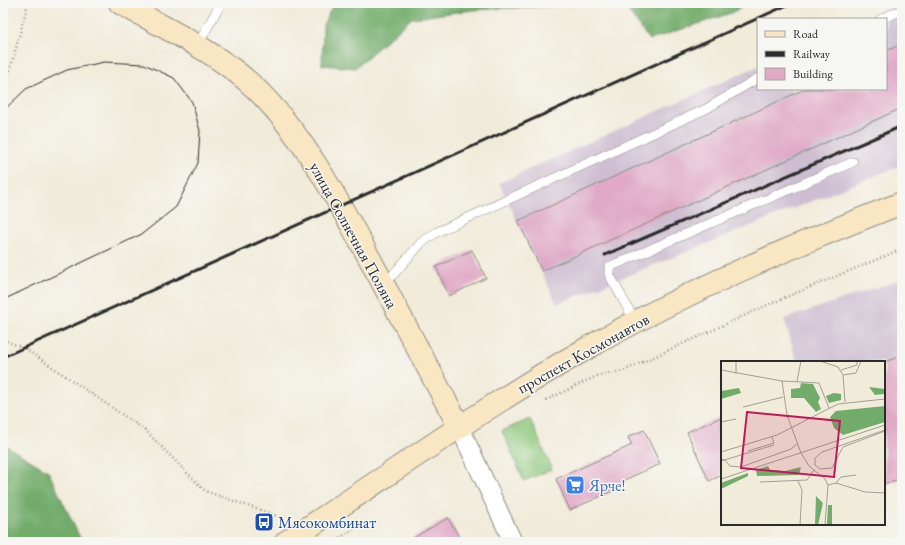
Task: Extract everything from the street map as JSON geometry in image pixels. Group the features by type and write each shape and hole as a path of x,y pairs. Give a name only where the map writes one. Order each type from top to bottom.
{"main road":[{"name":"улица Солнечная Поляна","path":"120,3 216,56 255,88 278,112 311,158 341,205 459,426"},
{"name":"проспект Космонавтов","path":"286,542 459,426 585,349 702,288 844,226 902,203"}],"street":[{"path":"459,426 513,542"}],"lane":[{"path":"197,46 221,3"},
{"path":"883,18 902,10"},
{"path":"384,285 421,243 437,232 706,109 757,79"},
{"path":"636,323 609,274 609,267 853,162"}],"path":[{"path":"3,85 9,74 28,3"},
{"path":"544,401 599,375 623,371 772,303 902,249"},
{"path":"3,340 24,348 145,430 205,491 288,519"},
{"path":"333,542 360,525"}],"shaded area":[{"path":"902,3 902,165 557,304 499,183 757,66 757,90 887,90 887,18 865,18"},
{"path":"902,279 902,478 885,484 885,361 797,361 784,319"}],"green space":[{"path":"334,3 613,3 473,10 412,18 355,68 322,65 323,25"},
{"path":"623,3 744,3 737,11 649,40"},
{"path":"530,419 552,469 524,481 502,431"},
{"path":"3,444 48,471 82,542 3,542"}],"building":[{"path":"902,44 902,108 542,271 518,221 803,90 887,90 887,51"},
{"path":"472,250 486,278 449,296 436,267"},
{"path":"902,356 902,478 885,484 885,362"},
{"path":"721,417 721,475 709,481 687,432"},
{"path":"644,430 660,464 622,481 624,486 570,510 556,479 632,445 628,437"},
{"path":"448,518 462,542 406,542"}],"tram line":[{"path":"3,111 26,89 67,70 104,62 144,64 174,78 192,102 200,131 198,163 176,207 142,234 3,300"}],"railway":[{"path":"759,18 792,3"},
{"path":"3,357 757,19"},
{"path":"605,255 902,126"}],"place":[{"name":"Ярче!","path":"575,485"},
{"name":"Мясокомбинат","path":"264,522"}]}
